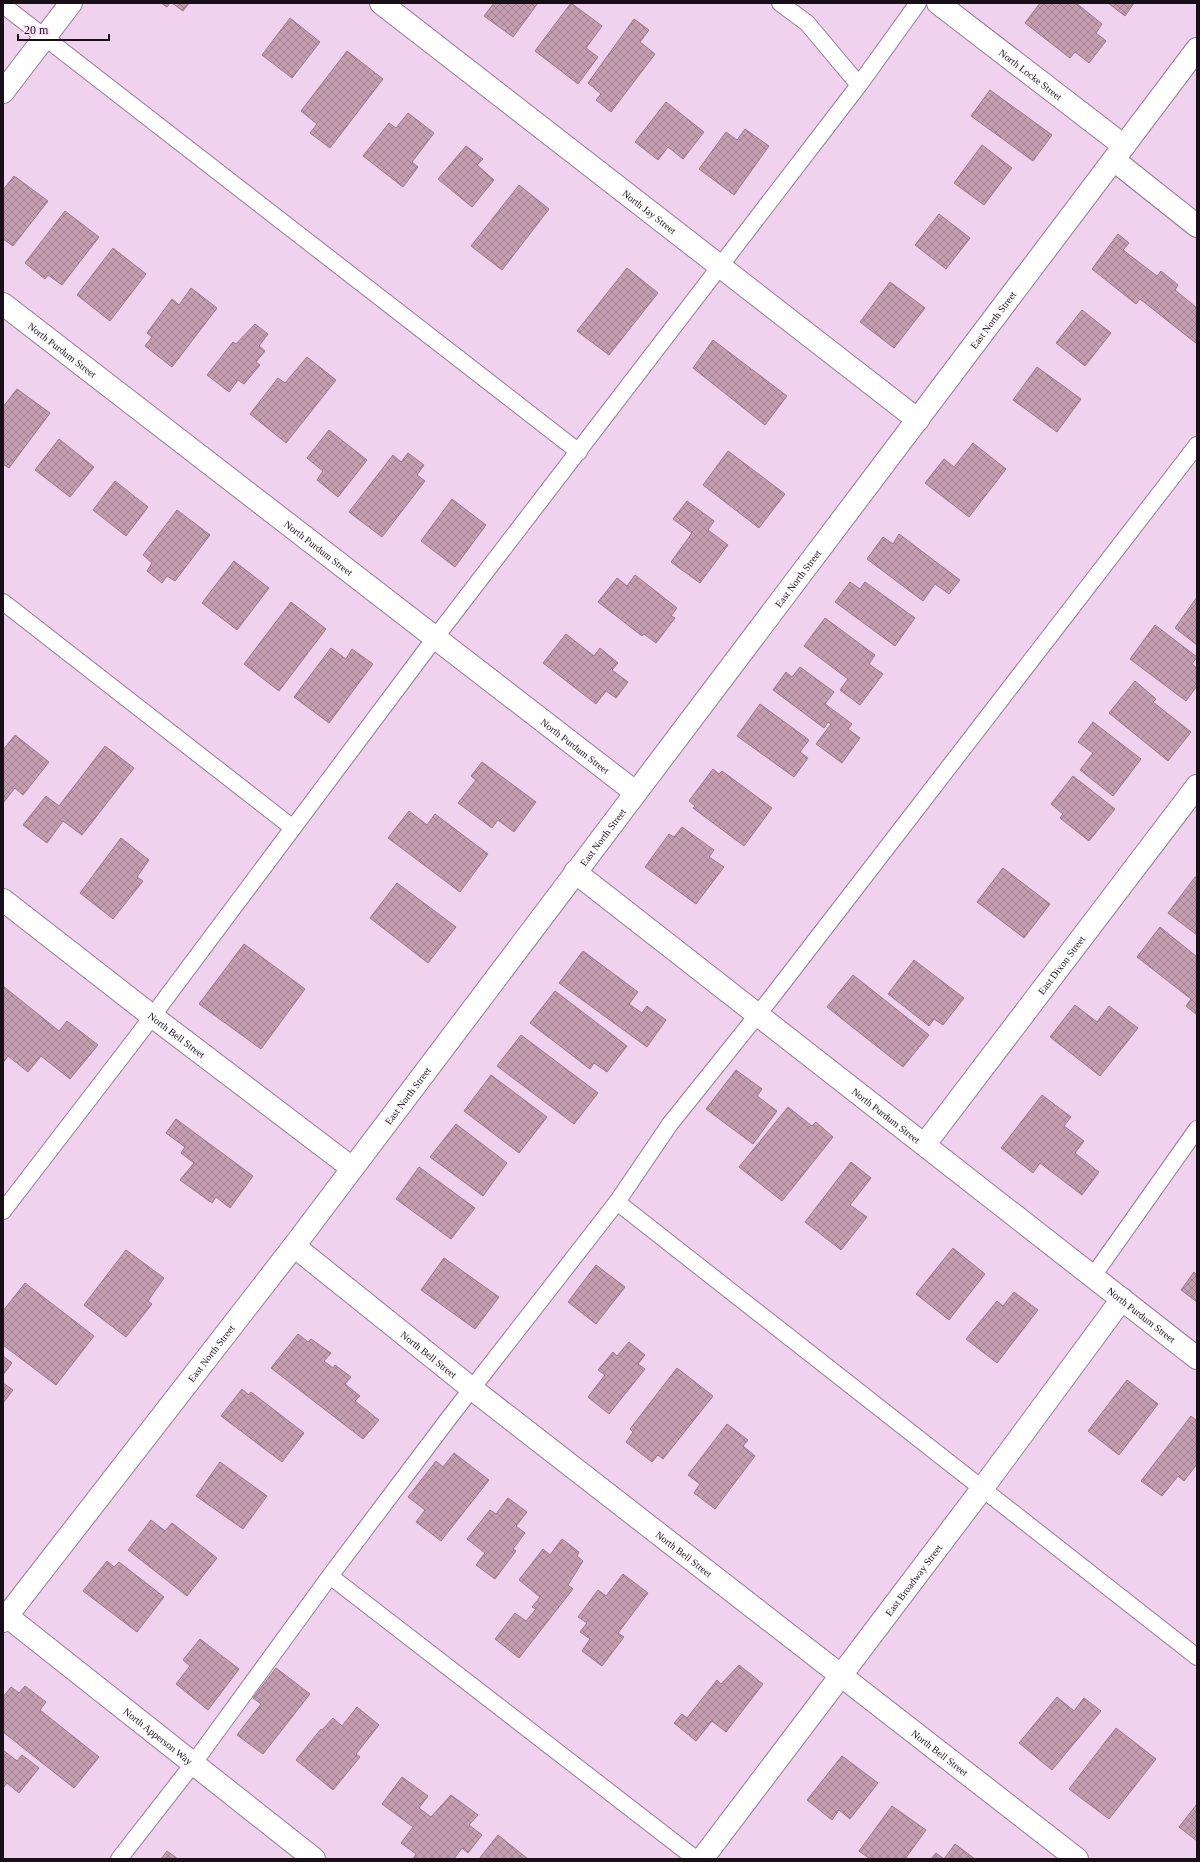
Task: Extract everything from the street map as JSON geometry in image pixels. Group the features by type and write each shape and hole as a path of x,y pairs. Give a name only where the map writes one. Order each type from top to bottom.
{"street":[{"path":"3,92 71,3"},
{"name":"North Jay Street","path":"381,3 918,420"},
{"name":"North Locke Street","path":"938,3 1119,153 1197,226"},
{"name":"East North Street","path":"4,1617 294,1246 1197,49"},
{"name":"North Purdum Street","path":"3,304 635,792"},
{"name":"East Dixon Street","path":"925,1144 1197,786"},
{"name":"North Purdum Street","path":"575,872 1197,1358"},
{"name":"North Bell Street","path":"3,900 152,1016 352,1168"},
{"name":"North Bell Street","path":"294,1246 471,1388 1077,1859"},
{"name":"East Broadway Street","path":"702,1859 982,1489 1122,1299"},
{"name":"North Apperson Way","path":"4,1617 314,1859"}],"lane":[{"path":"780,3 806,23 859,85"},
{"path":"3,1211 9,1192 152,1016 435,638 859,85 918,3"},
{"path":"3,5 579,452"},
{"path":"119,1859 193,1764 330,1576 471,1388 617,1202 670,1124 758,1015 1197,445"},
{"path":"3,602 293,828"},
{"path":"1093,1276 1197,1129"},
{"path":"617,1202 1197,1657"},
{"path":"330,1576 696,1859"}],"building":[{"path":"161,3 170,3 167,7"},
{"path":"172,3 189,3 183,11"},
{"path":"494,3 538,3 513,37 484,16"},
{"path":"571,3 602,26 586,48 598,57 578,84 535,51"},
{"path":"1040,3 1076,3 1102,24 1096,33 1106,41 1089,63 1075,52 1070,58 1025,23"},
{"path":"1108,3 1134,3 1125,16"},
{"path":"290,18 320,42 292,78 262,55"},
{"path":"634,19 649,30 640,42 655,54 611,112 596,100 601,94 588,83"},
{"path":"347,51 383,79 330,148 310,133 317,124 301,111"},
{"path":"990,90 1052,135 1033,161 971,116"},
{"path":"666,102 704,132 683,159 668,147 658,160 635,142"},
{"path":"408,113 434,133 412,162 418,167 403,187 363,156 389,123 396,128"},
{"path":"745,129 769,146 734,195 699,169 726,132 737,140"},
{"path":"982,145 1012,168 984,205 954,183"},
{"path":"466,146 483,159 477,165 494,180 472,207 438,179"},
{"path":"14,176 48,201 13,246 3,239 3,190"},
{"path":"519,185 549,209 502,270 471,246"},
{"path":"65,211 99,237 62,285 48,275 45,279 25,263"},
{"path":"939,214 970,238 946,269 915,245"},
{"path":"1118,234 1129,243 1123,250 1157,276 1161,271 1178,285 1175,290 1197,308 1197,344 1140,299 1136,304 1092,269"},
{"path":"113,248 146,274 110,321 77,295"},
{"path":"627,268 658,293 609,355 577,331"},
{"path":"890,282 925,308 894,348 860,322"},
{"path":"191,288 217,308 172,367 145,346 152,337 147,333 172,299 179,305"},
{"path":"1082,310 1111,333 1085,366 1056,343"},
{"path":"255,324 268,334 259,346 265,351 256,362 260,365 244,384 238,380 229,392 207,375 233,342 236,344"},
{"path":"713,340 787,396 765,425 693,368"},
{"path":"307,357 336,380 286,443 250,414 278,378 285,383"},
{"path":"1037,367 1081,399 1057,432 1013,400"},
{"path":"17,389 50,413 9,468 3,464 3,407"},
{"path":"329,430 367,460 338,497 317,480 323,471 307,458"},
{"path":"59,439 94,467 70,497 35,470"},
{"path":"973,443 1006,469 969,517 925,483 944,459 954,467"},
{"path":"728,451 785,494 759,528 703,485"},
{"path":"408,453 424,465 417,475 425,481 382,537 349,512 393,455 401,462"},
{"path":"115,481 148,507 126,536 93,510"},
{"path":"452,499 486,525 455,567 421,541"},
{"path":"687,501 714,521 708,530 728,545 700,583 671,562 692,533 673,519"},
{"path":"177,510 210,535 175,581 167,576 162,583 147,571 152,563 143,555"},
{"path":"899,534 960,580 949,594 935,584 923,601 867,559 883,537 893,544"},
{"path":"234,561 269,588 237,630 202,603"},
{"path":"635,575 677,608 671,616 675,618 656,643 644,634 642,636 598,602 617,578 627,586"},
{"path":"850,582 860,589 865,582 915,618 895,646 835,602"},
{"path":"1197,597 1197,645 1175,628"},
{"path":"291,602 326,629 279,691 244,664"},
{"path":"825,618 875,655 869,664 883,674 860,705 840,690 848,679 804,646"},
{"path":"1155,625 1197,657 1192,664 1197,668 1197,686 1186,701 1130,659"},
{"path":"566,634 594,656 600,648 618,663 612,670 628,682 616,698 606,691 596,704 543,663"},
{"path":"331,648 346,659 352,649 373,664 329,723 294,697"},
{"path":"800,667 834,692 825,704 852,724 848,729 860,738 842,763 816,744 831,724 828,722 824,728 773,690 786,672 792,677"},
{"path":"1135,681 1156,699 1153,702 1191,732 1168,761 1109,713"},
{"path":"760,704 809,740 800,752 808,758 794,777 737,736"},
{"path":"1093,722 1141,759 1113,796 1080,770 1093,753 1078,742"},
{"path":"15,735 49,762 23,795 15,788 3,803 3,750"},
{"path":"105,746 134,768 82,835 63,821 47,843 23,825 46,796 59,806"},
{"path":"482,762 536,802 514,832 498,820 492,828 458,803 476,780 471,776"},
{"path":"713,769 719,774 722,771 772,808 744,846 693,808 695,806 689,801"},
{"path":"1073,776 1115,809 1089,841 1060,818 1063,814 1051,804"},
{"path":"409,811 427,825 435,814 488,854 460,892 388,838"},
{"path":"682,827 714,850 709,857 724,867 696,904 645,867 669,834 674,837"},
{"path":"121,838 149,860 137,877 143,881 113,919 80,893"},
{"path":"1003,868 1050,904 1024,938 977,902"},
{"path":"1195,877 1197,878 1197,935 1168,913"},
{"path":"397,883 456,927 428,963 370,918"},
{"path":"1160,927 1197,957 1197,1015 1186,1006 1191,999 1137,957"},
{"path":"244,944 305,989 261,1049 199,1004"},
{"path":"583,951 638,992 629,1004 642,1013 647,1006 666,1020 647,1047 559,983"},
{"path":"914,960 964,998 943,1025 934,1019 929,1026 888,994"},
{"path":"853,975 929,1035 903,1067 827,1007"},
{"path":"3,986 59,1031 67,1021 98,1045 70,1079 41,1056 28,1072 8,1056 3,1063"},
{"path":"555,991 627,1046 607,1072 594,1063 590,1069 530,1023"},
{"path":"1075,1005 1097,1022 1109,1006 1138,1028 1100,1076 1050,1037"},
{"path":"521,1035 598,1093 574,1124 497,1066"},
{"path":"736,1070 762,1089 757,1096 777,1111 753,1144 706,1109"},
{"path":"491,1075 547,1117 519,1153 464,1111"},
{"path":"1042,1095 1071,1117 1064,1126 1084,1141 1075,1153 1099,1172 1082,1195 1040,1163 1033,1173 1001,1148"},
{"path":"788,1107 812,1126 816,1122 833,1137 782,1201 739,1167"},
{"path":"176,1119 253,1176 230,1208 216,1197 212,1203 180,1180 194,1163 181,1153 185,1147 166,1133"},
{"path":"456,1124 507,1163 483,1196 430,1157"},
{"path":"851,1162 871,1178 850,1205 867,1217 841,1250 805,1222"},
{"path":"419,1167 475,1208 451,1239 396,1199"},
{"path":"953,1248 985,1274 949,1320 916,1294"},
{"path":"126,1250 164,1278 148,1301 152,1304 126,1337 84,1305"},
{"path":"444,1258 499,1297 475,1329 421,1290"},
{"path":"596,1265 625,1287 596,1324 568,1302"},
{"path":"1194,1272 1197,1275 1197,1302 1181,1290"},
{"path":"25,1283 94,1336 56,1385 3,1345 3,1311"},
{"path":"1014,1292 1038,1310 997,1363 966,1339 997,1301 1003,1306"},
{"path":"298,1334 308,1342 311,1339 331,1353 324,1361 333,1368 335,1365 351,1377 345,1384 360,1396 355,1401 379,1420 363,1439 271,1368"},
{"path":"629,1342 645,1355 638,1364 645,1369 609,1414 588,1397 605,1375 598,1370 613,1352 617,1356"},
{"path":"3,1356 12,1363 3,1375"},
{"path":"677,1368 713,1396 663,1459 658,1455 652,1462 626,1442 633,1432 630,1429"},
{"path":"1127,1380 1158,1404 1119,1455 1088,1431"},
{"path":"3,1383 13,1390 3,1403"},
{"path":"242,1389 249,1395 251,1392 304,1433 282,1462 221,1416"},
{"path":"1191,1416 1197,1421 1197,1464 1184,1481 1178,1476 1162,1496 1141,1481"},
{"path":"727,1424 748,1440 743,1446 755,1456 715,1509 694,1493 700,1484 688,1475"},
{"path":"454,1453 489,1480 441,1541 416,1522 425,1510 408,1497 436,1461 443,1467"},
{"path":"220,1462 267,1496 243,1529 196,1496"},
{"path":"508,1498 527,1512 516,1526 525,1533 513,1549 516,1551 495,1579 476,1565 485,1553 467,1539 490,1510 496,1514"},
{"path":"151,1520 165,1531 172,1523 217,1558 187,1596 128,1550"},
{"path":"562,1539 579,1552 577,1556 583,1561 568,1585 573,1589 519,1658 495,1639 515,1613 526,1621 536,1609 532,1607 540,1597 519,1580 543,1549 550,1555"},
{"path":"107,1561 114,1567 119,1562 164,1597 137,1632 83,1591"},
{"path":"623,1574 648,1593 618,1633 624,1637 602,1666 582,1651 590,1639 580,1632 587,1623 578,1617 598,1590 606,1596"},
{"path":"200,1639 239,1669 208,1710 176,1684 190,1666 183,1660"},
{"path":"739,1665 763,1684 726,1732 712,1721 696,1741 674,1723 682,1714 687,1718 717,1680 721,1684"},
{"path":"276,1668 310,1694 263,1754 237,1735 261,1704 253,1698"},
{"path":"25,1686 46,1702 40,1710 99,1757 74,1788 3,1732 3,1697 11,1687 19,1693"},
{"path":"1057,1697 1074,1711 1084,1698 1101,1711 1052,1770 1019,1743"},
{"path":"357,1707 379,1725 356,1754 360,1757 333,1790 296,1760 321,1729 322,1730 333,1718 342,1726"},
{"path":"1116,1728 1156,1759 1109,1819 1069,1789"},
{"path":"3,1750 17,1761 22,1755 39,1768 19,1793 7,1783 3,1788"},
{"path":"842,1756 878,1783 850,1819 839,1810 832,1820 807,1800"},
{"path":"402,1777 428,1796 419,1808 431,1817 451,1795 478,1815 469,1825 482,1835 468,1853 462,1848 454,1859 413,1859 416,1854 401,1843 413,1827 382,1804"},
{"path":"1197,1804 1197,1841 1179,1827"},
{"path":"892,1806 926,1830 905,1859 870,1859 859,1851"},
{"path":"498,1835 528,1859 479,1859"},
{"path":"955,1844 975,1859 944,1859"},
{"path":"167,1851 178,1859 161,1859"},
{"path":"936,1853 944,1859 931,1859"}]}
